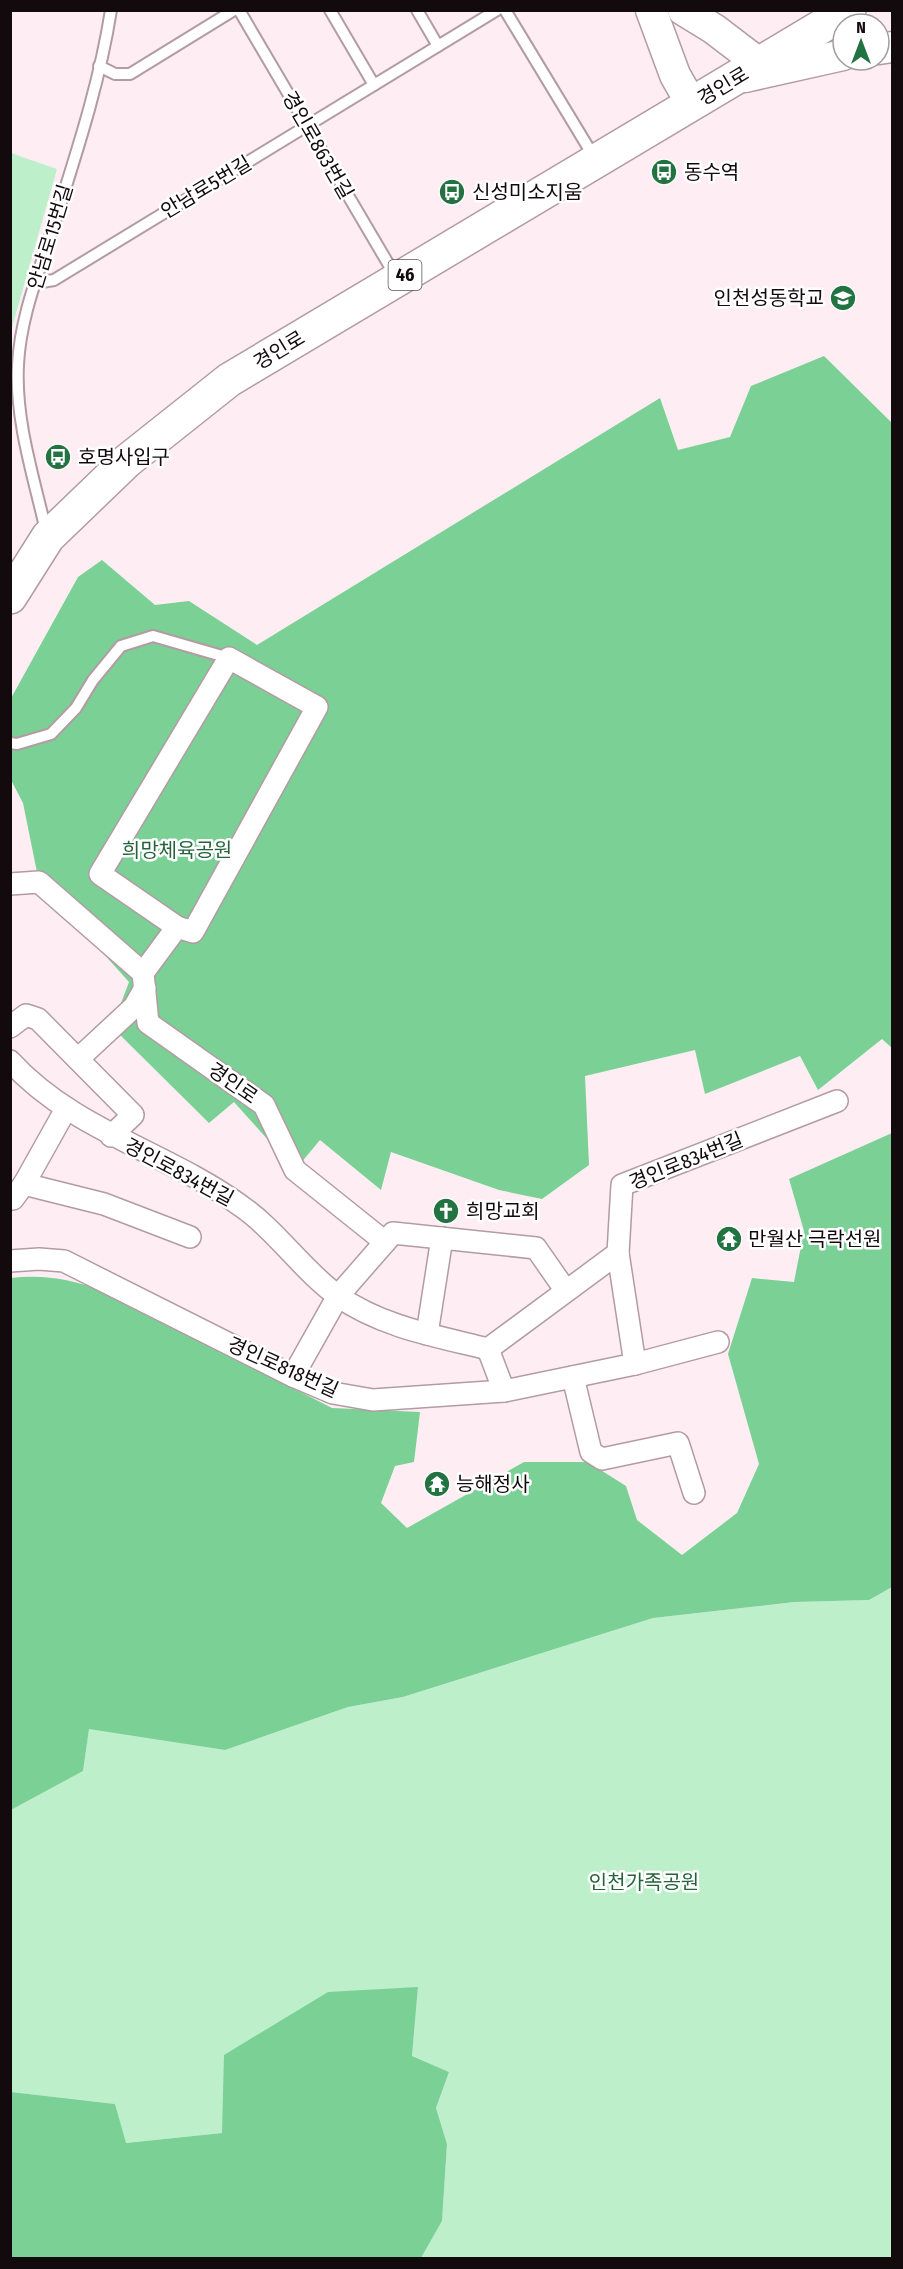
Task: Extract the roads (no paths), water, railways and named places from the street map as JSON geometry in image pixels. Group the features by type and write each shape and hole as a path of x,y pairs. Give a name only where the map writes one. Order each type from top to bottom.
{"main road":[{"name":"경인로","path":"10,597 48,537 127,461 229,380 849,10"}],"street":[{"path":"651,10 675,75 692,105"},
{"path":"683,10 714,29 747,72 831,57"},
{"path":"229,658 317,707 193,932 177,927 100,874 229,658"},
{"path":"10,884 39,882 144,981"},
{"path":"78,1059 134,1007 144,981 177,927"},
{"name":"경인로","path":"144,981 148,1023 264,1105 295,1170 385,1242"},
{"path":"10,1027 26,1015 38,1019 133,1115 111,1136"},
{"name":"경인로834번길","path":"10,1061 52,1101 111,1136 182,1171 242,1206 338,1296 397,1327 488,1349"},
{"name":"경인로834번길","path":"618,1253 622,1185 837,1101"},
{"path":"66,1109 15,1196 104,1204 190,1238"},
{"path":"293,1376 338,1296 393,1233 536,1248 566,1292"},
{"path":"427,1334 442,1238"},
{"path":"504,1391 488,1349 618,1253 635,1364"},
{"name":"경인로818번길","path":"10,1261 39,1259 64,1261 293,1376 333,1393 373,1400 504,1391 635,1364 718,1342"},
{"path":"573,1377 591,1452 602,1459 678,1443 694,1493"}],"lane":[{"name":"안남로15번길","path":"48,537 24,435 18,367 22,325 83,132 111,10"},
{"path":"99,66 115,74 130,74 234,10"},
{"name":"경인로863번길","path":"239,10 397,280"},
{"path":"330,10 374,85"},
{"path":"417,10 438,46"},
{"name":"안남로5번길","path":"36,283 54,280 497,10"},
{"path":"505,10 597,162"},
{"path":"10,743 17,744 51,734 76,708 93,680 121,646 153,636 229,658"}],"place":[{"name":"동수역","path":"664,172"},
{"name":"신성미소지움","path":"452,192"},
{"name":"인천성동학교","path":"843,298"},
{"name":"호명사입구","path":"58,457"},
{"name":"희망교회","path":"446,1211"},
{"name":"만월산 극락선원","path":"729,1239"},
{"name":"능해정사","path":"437,1484"}],"park label":[{"name":"희망체육공원","path":"177,850"},
{"name":"인천가족공원","path":"644,1882"}]}
